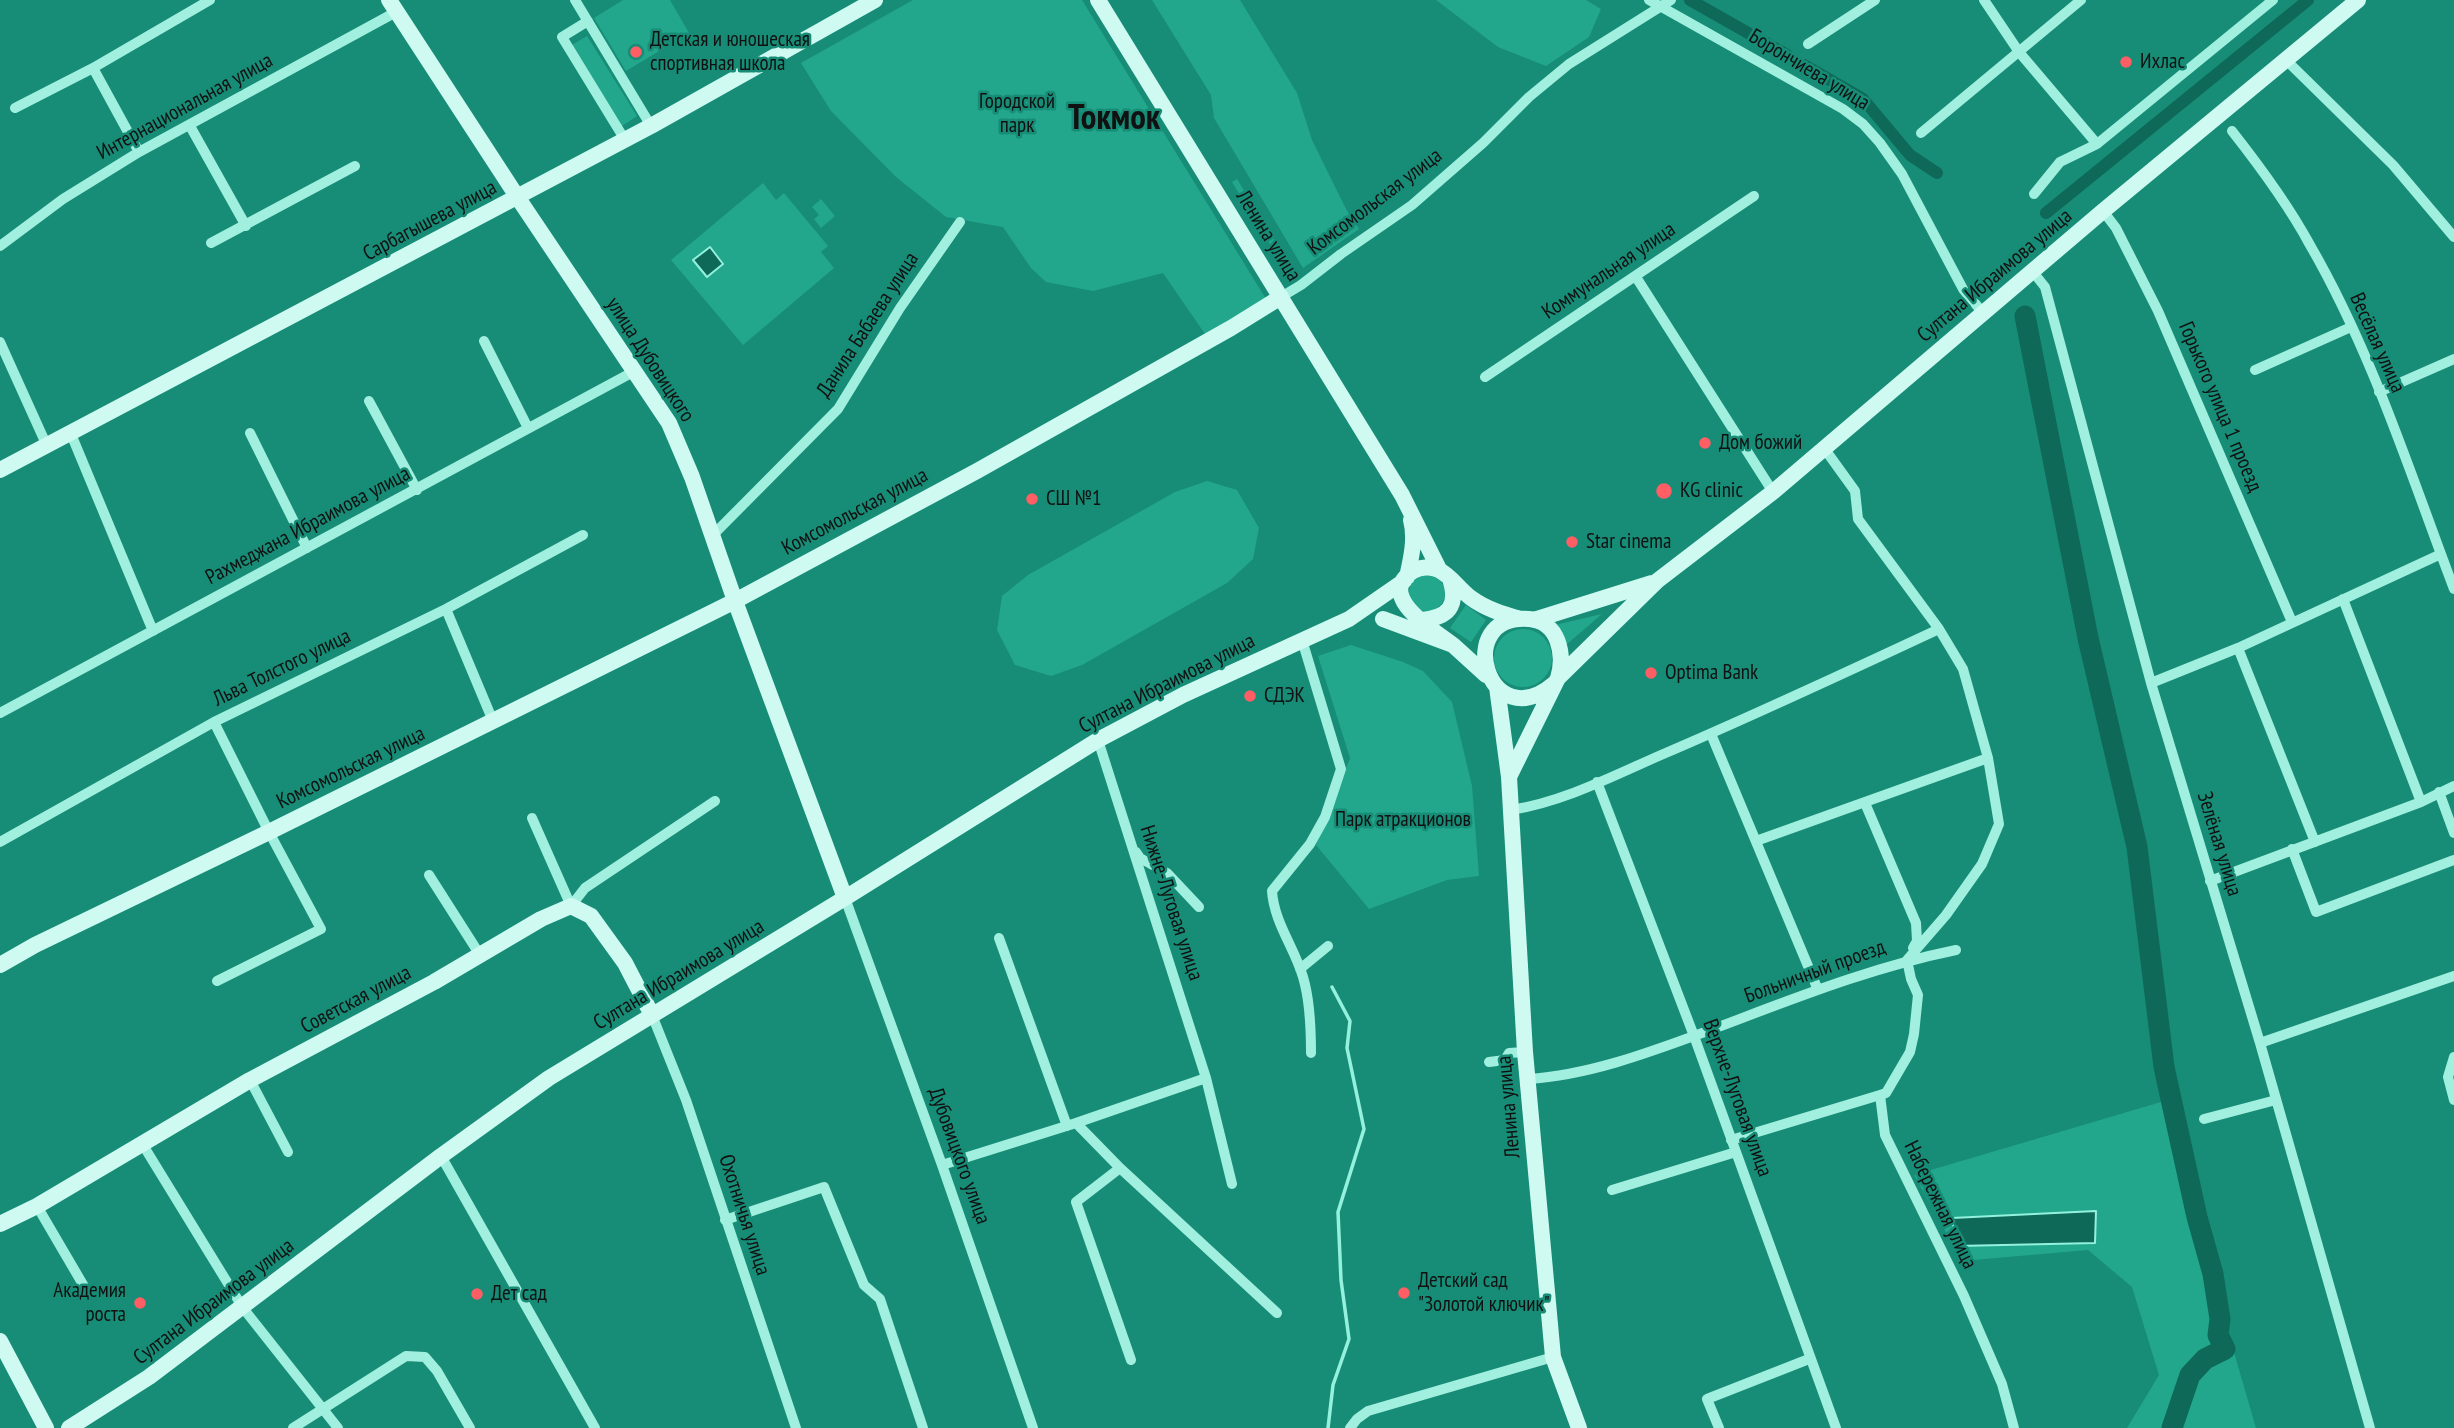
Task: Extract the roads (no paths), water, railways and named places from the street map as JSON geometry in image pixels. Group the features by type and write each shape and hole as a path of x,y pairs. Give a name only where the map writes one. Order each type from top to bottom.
{"main road":[{"name":"Сарбагышева улица","path":"0,470 651,127 875,0"},
{"name":"Ленина улица","path":"1098,0 1402,495"},
{"name":"Султана Ибраимова улица","path":"1657,581 1701,550 1773,492 1986,310 2358,0"},
{"name":"улица Дубовицкого","path":"393,6 669,423 713,535 845,898"},
{"name":"Комсомольская улица","path":"0,965 35,945 735,601 988,465 1281,297"},
{"path":"1402,495 1413,527 1412,558 1401,594 1404,606 1474,662 1494,684 1508,694 1522,698 1539,694 1657,581"},
{"path":"1349,619 1436,619 1445,614 1453,603 1454,592 1402,495"},
{"path":"1377,600 1412,558"},
{"path":"1349,619 1414,570 1424,567 1444,574 1470,598 1492,610 1549,629 1559,644 1562,666 1509,777"},
{"path":"1506,751 1494,684 1484,663 1488,640 1502,625 1657,581"},
{"name":"Султана Ибраимова улица","path":"69,1428 149,1377 441,1156 549,1078 1098,740 1183,695 1349,619"},
{"path":"1383,619 1453,645"},
{"path":"1474,662 1506,751"},
{"name":"Ленина улица","path":"1506,751 1525,1052 1553,1357 1578,1428"},
{"path":"572,906 591,916 625,963 652,1015"},
{"name":"Советская улица","path":"0,1224 37,1206 250,1080 391,1006 541,919 572,906"},
{"path":"0,1341 46,1428"}],"street":[{"path":"15,108 93,68 210,0"},
{"path":"575,0 651,127"},
{"name":"Борончиева улица","path":"1649,0 1666,4 1843,109 1863,124 1902,174 1963,289 1986,310"},
{"path":"1808,44 1875,0"},
{"path":"1984,0 2019,52 2097,144"},
{"path":"1921,133 2081,0"},
{"path":"2034,194 2060,162 2097,144 2273,0"},
{"name":"Комсомольская улица","path":"1281,297 1412,205 1483,144 1529,97 1569,64 1666,4"},
{"name":"Интернациональная улица","path":"0,246 62,199 393,6"},
{"path":"589,21 562,37 625,140"},
{"path":"2286,60 2393,165 2454,237"},
{"path":"93,68 139,152"},
{"path":"190,126 246,226"},
{"name":"Весёлая улица","path":"2232,131 2310,244 2351,327 2379,392 2454,589"},
{"path":"211,243 355,166"},
{"name":"Коммунальная улица","path":"1485,377 1754,196"},
{"name":"Горького улица 1 проезд","path":"2103,212 2116,228 2158,312 2292,622"},
{"name":"Данила Бабаева улица","path":"713,535 838,409 900,308 960,222"},
{"name":"Зелёная улица","path":"2031,274 2045,287 2151,683 2260,1043 2370,1428"},
{"path":"1636,277 1773,492"},
{"path":"2255,370 2351,327"},
{"path":"484,341 528,428"},
{"path":"0,342 47,446"},
{"path":"2379,392 2454,359"},
{"name":"Рахмеджана Ибраимова улица","path":"0,713 634,372"},
{"path":"369,401 417,490"},
{"path":"250,433 307,548"},
{"path":"71,434 153,631"},
{"path":"1824,449 1855,491 1858,519 1939,629 1963,669 1988,758 1999,824 1982,864 1946,915 1907,960"},
{"name":"Льва Толстого улица","path":"0,842 214,722 446,610 583,535"},
{"path":"2151,683 2238,648 2441,554"},
{"path":"2343,599 2421,802"},
{"path":"446,610 493,721"},
{"path":"1511,810 1529,807 1597,782 1711,734 1939,629"},
{"path":"1302,640 1341,769 1325,817 1310,844 1272,891 1273,907 1303,978 1311,1053"},
{"path":"2238,648 2315,842"},
{"path":"214,722 321,929 217,981"},
{"path":"1711,734 1818,990"},
{"name":"Нижне-Луговая улица","path":"1098,740 1206,1078 1232,1184"},
{"path":"1756,841 1988,758"},
{"name":"Верхне-Луговая улица","path":"1597,782 1694,1036 1836,1428"},
{"path":"2210,881 2421,802 2454,786"},
{"path":"2440,792 2454,833"},
{"name":"Советская улица","path":"572,906 584,888 715,801"},
{"path":"1731,1140 1886,1093 1910,1052 1918,995 1910,979 1907,960 1917,941 1916,923 1865,803"},
{"path":"532,818 572,906"},
{"path":"1133,848 1140,858 1167,873 1199,906"},
{"path":"2292,849 2316,912 2454,860"},
{"path":"429,875 480,955"},
{"name":"Дубовицкого улица","path":"845,898 942,1165 1033,1428"},
{"path":"999,938 1072,1124 1277,1313"},
{"path":"1300,969 1328,946"},
{"name":"Больничный проезд","path":"1528,1079 1556,1077 1626,1060 1907,960 1956,950"},
{"path":"2260,1043 2454,976"},
{"name":"Охотничья улица","path":"652,1015 687,1100 796,1428"},
{"path":"1489,1062 1505,1060 1509,1053 1525,1052"},
{"path":"2454,1057 2448,1077 2454,1100"},
{"path":"942,1165 1206,1078"},
{"path":"250,1080 288,1152"},
{"name":"Набережная улица","path":"1880,1095 1885,1135 1964,1296 2002,1384 2014,1428"},
{"path":"2204,1119 2276,1100"},
{"path":"142,1145 243,1308 338,1428"},
{"path":"1612,1190 1736,1152"},
{"path":"441,1156 596,1428"},
{"path":"1121,1168 1076,1202 1130,1360"},
{"path":"726,1220 824,1187 864,1285 880,1299 923,1428"},
{"path":"37,1206 85,1288"},
{"path":"293,1428 407,1356 425,1357 437,1371 470,1428"},
{"path":"1350,1428 1368,1411 1553,1357"},
{"path":"1719,1428 1707,1399 1810,1359"}],"water":[{"path":"710,247 723,264 707,277 693,260"},
{"path":"2096,1211 2095,1243 1957,1246 1952,1218"}],"waterway":[{"path":"1690,0 1787,55"},
{"path":"2046,213 2308,0"},
{"path":"1804,65 1863,99 1910,155 1937,173"},
{"path":"2025,316 2088,638 2137,847 2164,1067 2197,1217 2213,1274 2220,1319 2218,1335 2225,1349 2205,1359 2190,1375 2172,1428"},
{"path":"1328,1428 1333,1385 1349,1339 1341,1280 1338,1212 1364,1129 1347,1048 1350,1021 1332,987"}],"place":[{"name":"Детская и юношеская спортивная школа","path":"636,52"},
{"name":"Ихлас","path":"2126,62"},
{"name":"Дом божий","path":"1705,443"},
{"name":"KG clinic","path":"1664,491"},
{"name":"СШ №1","path":"1032,499"},
{"name":"Star cinema","path":"1572,542"},
{"name":"Optima Bank","path":"1651,673"},
{"name":"СДЭК","path":"1250,696"},
{"name":"Детский сад \"Золотой ключик\"","path":"1404,1293"},
{"name":"Дет сад","path":"477,1294"},
{"name":"Академия роста","path":"140,1303"}],"district":[{"name":"Токмок","path":"1114,119"}],"park label":[{"name":"Городской парк","path":"1017,114"},
{"name":"Парк атракционов","path":"1403,820"}]}
